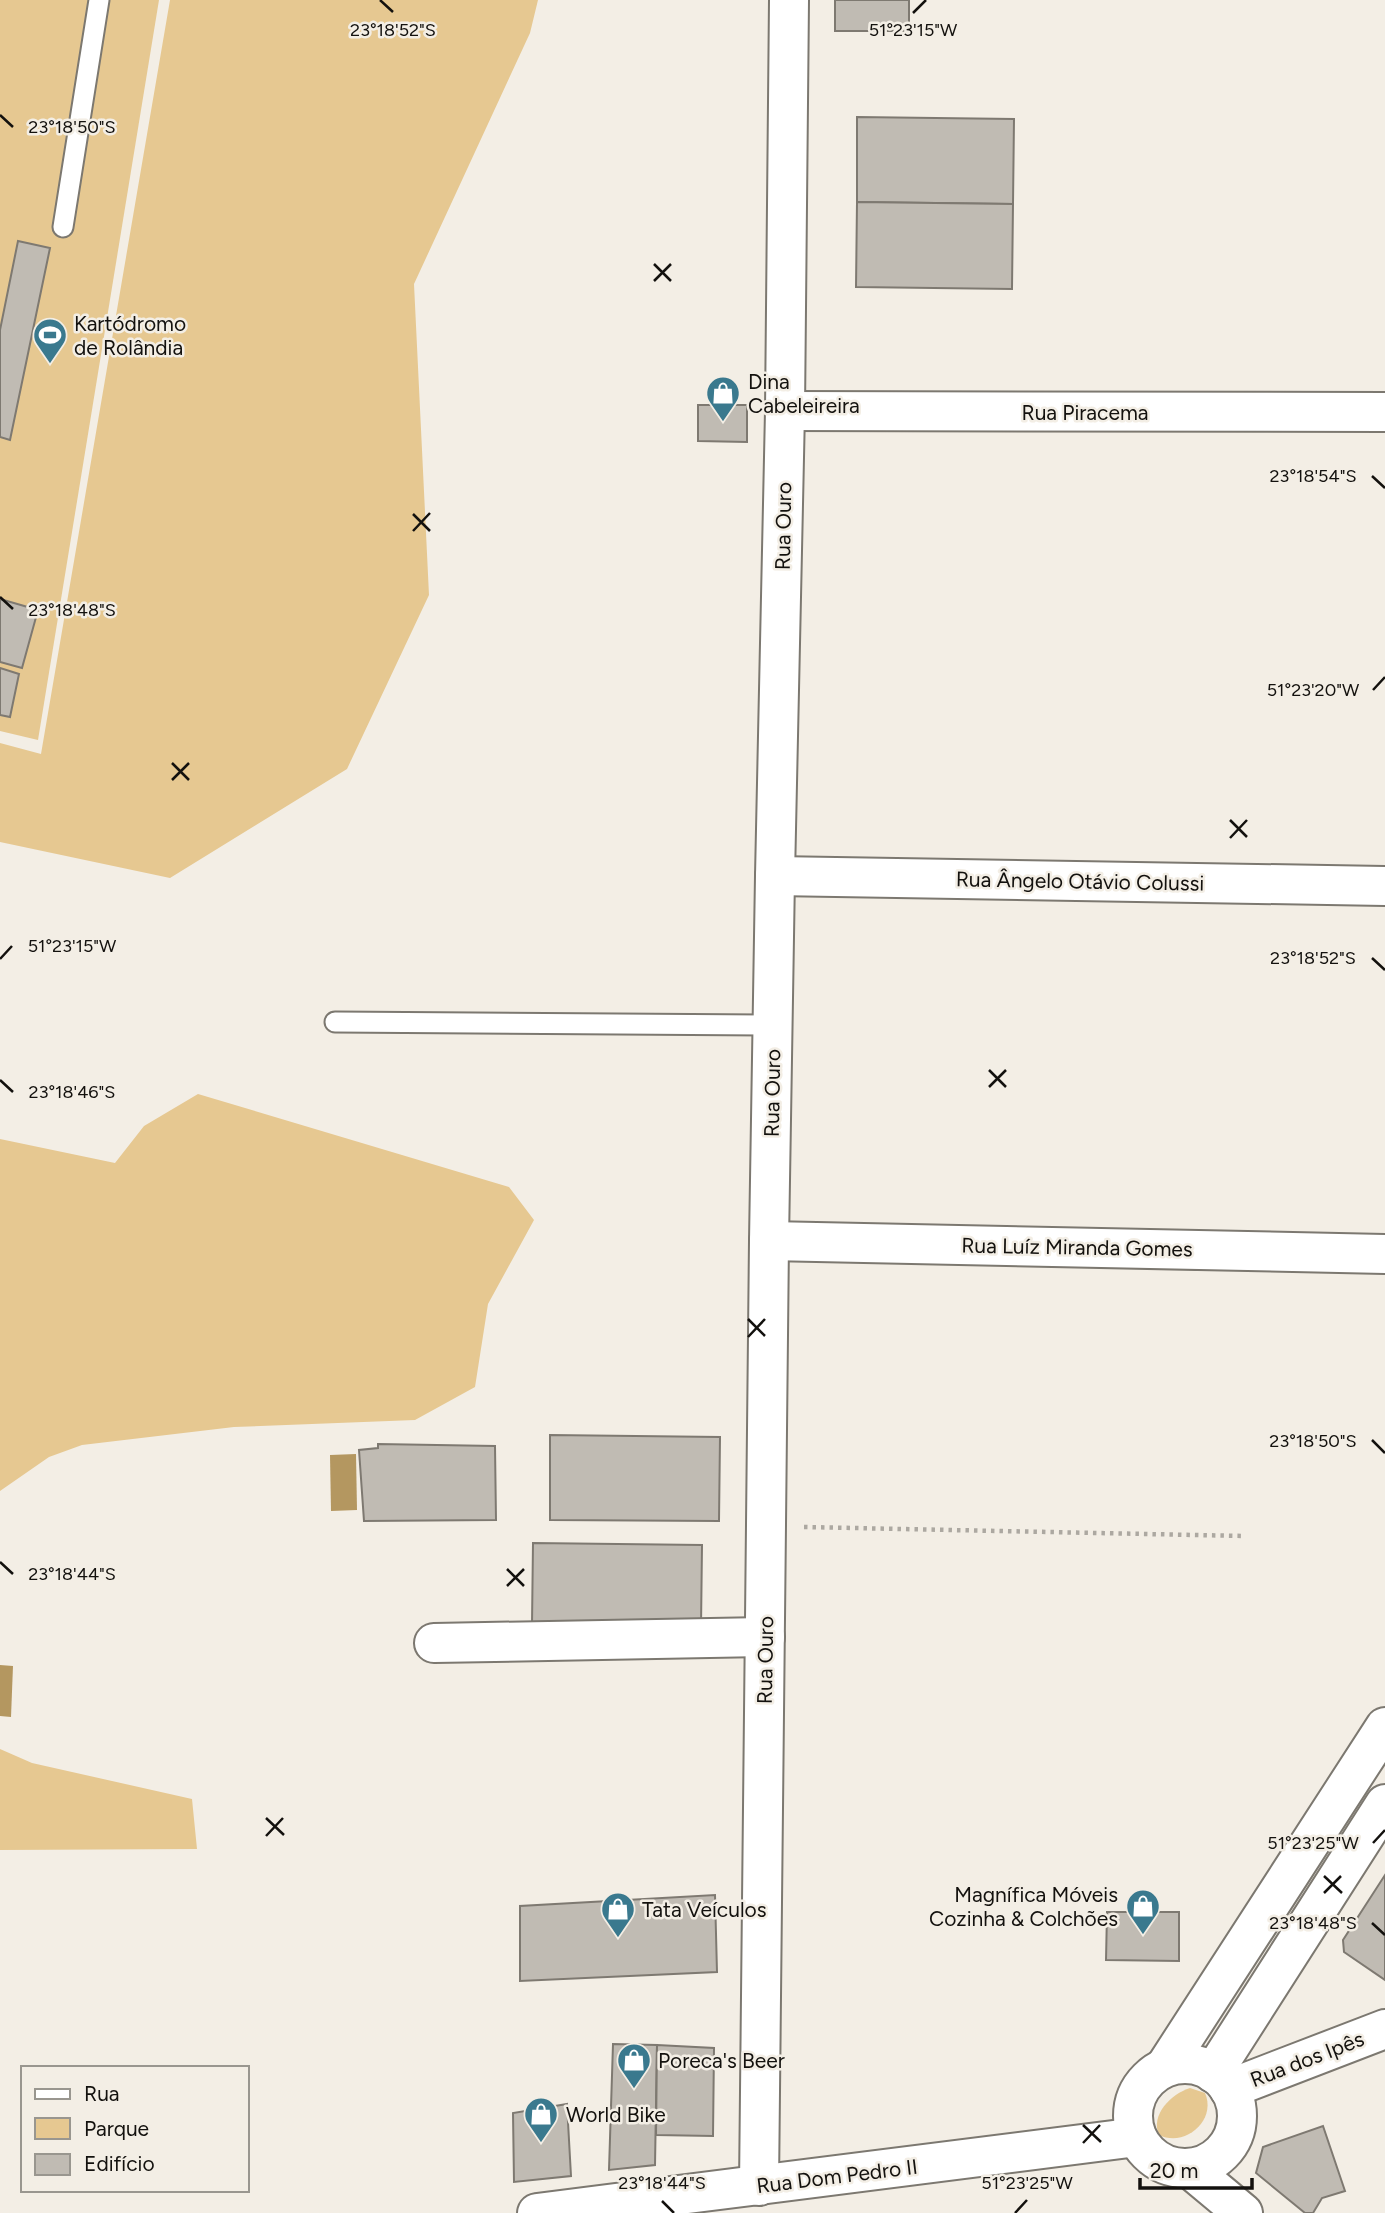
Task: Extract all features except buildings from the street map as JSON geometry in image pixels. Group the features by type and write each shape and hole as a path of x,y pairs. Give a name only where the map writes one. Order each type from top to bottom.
{"street":[{"name":"Rua Ouro","path":"759,2186 769,1241 785,411 789,0"},
{"name":"Rua Piracema","path":"785,411 1385,412"},
{"name":"Rua Ângelo Otávio Colussi","path":"775,876 1385,886"},
{"name":"Rua Luíz Miranda Gomes","path":"769,1241 1385,1254"},
{"path":"434,1643 765,1637"},
{"path":"1165,2067 1187,2063 1209,2069 1227,2092 1237,2125 1228,2148 1208,2164 1183,2169 1159,2163 1140,2145 1137,2137 1132,2120 1135,2099 1147,2080 1165,2067 1385,1727"},
{"path":"1227,2092 1385,1804"},
{"name":"Rua dos Ipês","path":"1227,2092 1385,2029"},
{"name":"Rua dos Ipês","path":"1227,2092 1385,2058"},
{"name":"Rua Dom Pedro II","path":"537,2213 1137,2137"},
{"path":"1189,2168 1243,2213"}],"lane":[{"path":"63,227 99,0"},
{"path":"335,1022 773,1025"}],"path":[{"path":"767,1527 1244,1536"}],"green space":[{"name":"Kartódromo de Rolândia","path":"0,0 159,0 38,740 0,731"},
{"path":"170,0 538,0 530,33 414,284 429,595 347,769 170,878 0,842 0,743 41,754"},
{"path":"198,1094 509,1187 534,1220 488,1304 475,1387 415,1420 234,1427 82,1445 49,1457 0,1491 0,1139 115,1163 144,1126"},
{"path":"0,1749 32,1763 192,1799 197,1849 0,1850"},
{"path":"1190,2088 1205,2093 1208,2103 1203,2122 1188,2135 1179,2138 1159,2135 1157,2120 1164,2106 1176,2095"}],"shaded area":[{"path":"356,1454 357,1510 331,1511 330,1455"},
{"path":"0,1665 13,1666 11,1717 0,1716"}],"place":[{"name":"Kartódromo de Rolândia","path":"50,365"},
{"name":"Dina Cabeleireira","path":"723,423"},
{"name":"Magnífica Móveis Cozinha & Colchões","path":"1143,1936"},
{"name":"Tata Veículos","path":"618,1939"},
{"name":"Poreca's Beer","path":"634,2090"},
{"name":"World Bike","path":"541,2144"}]}
